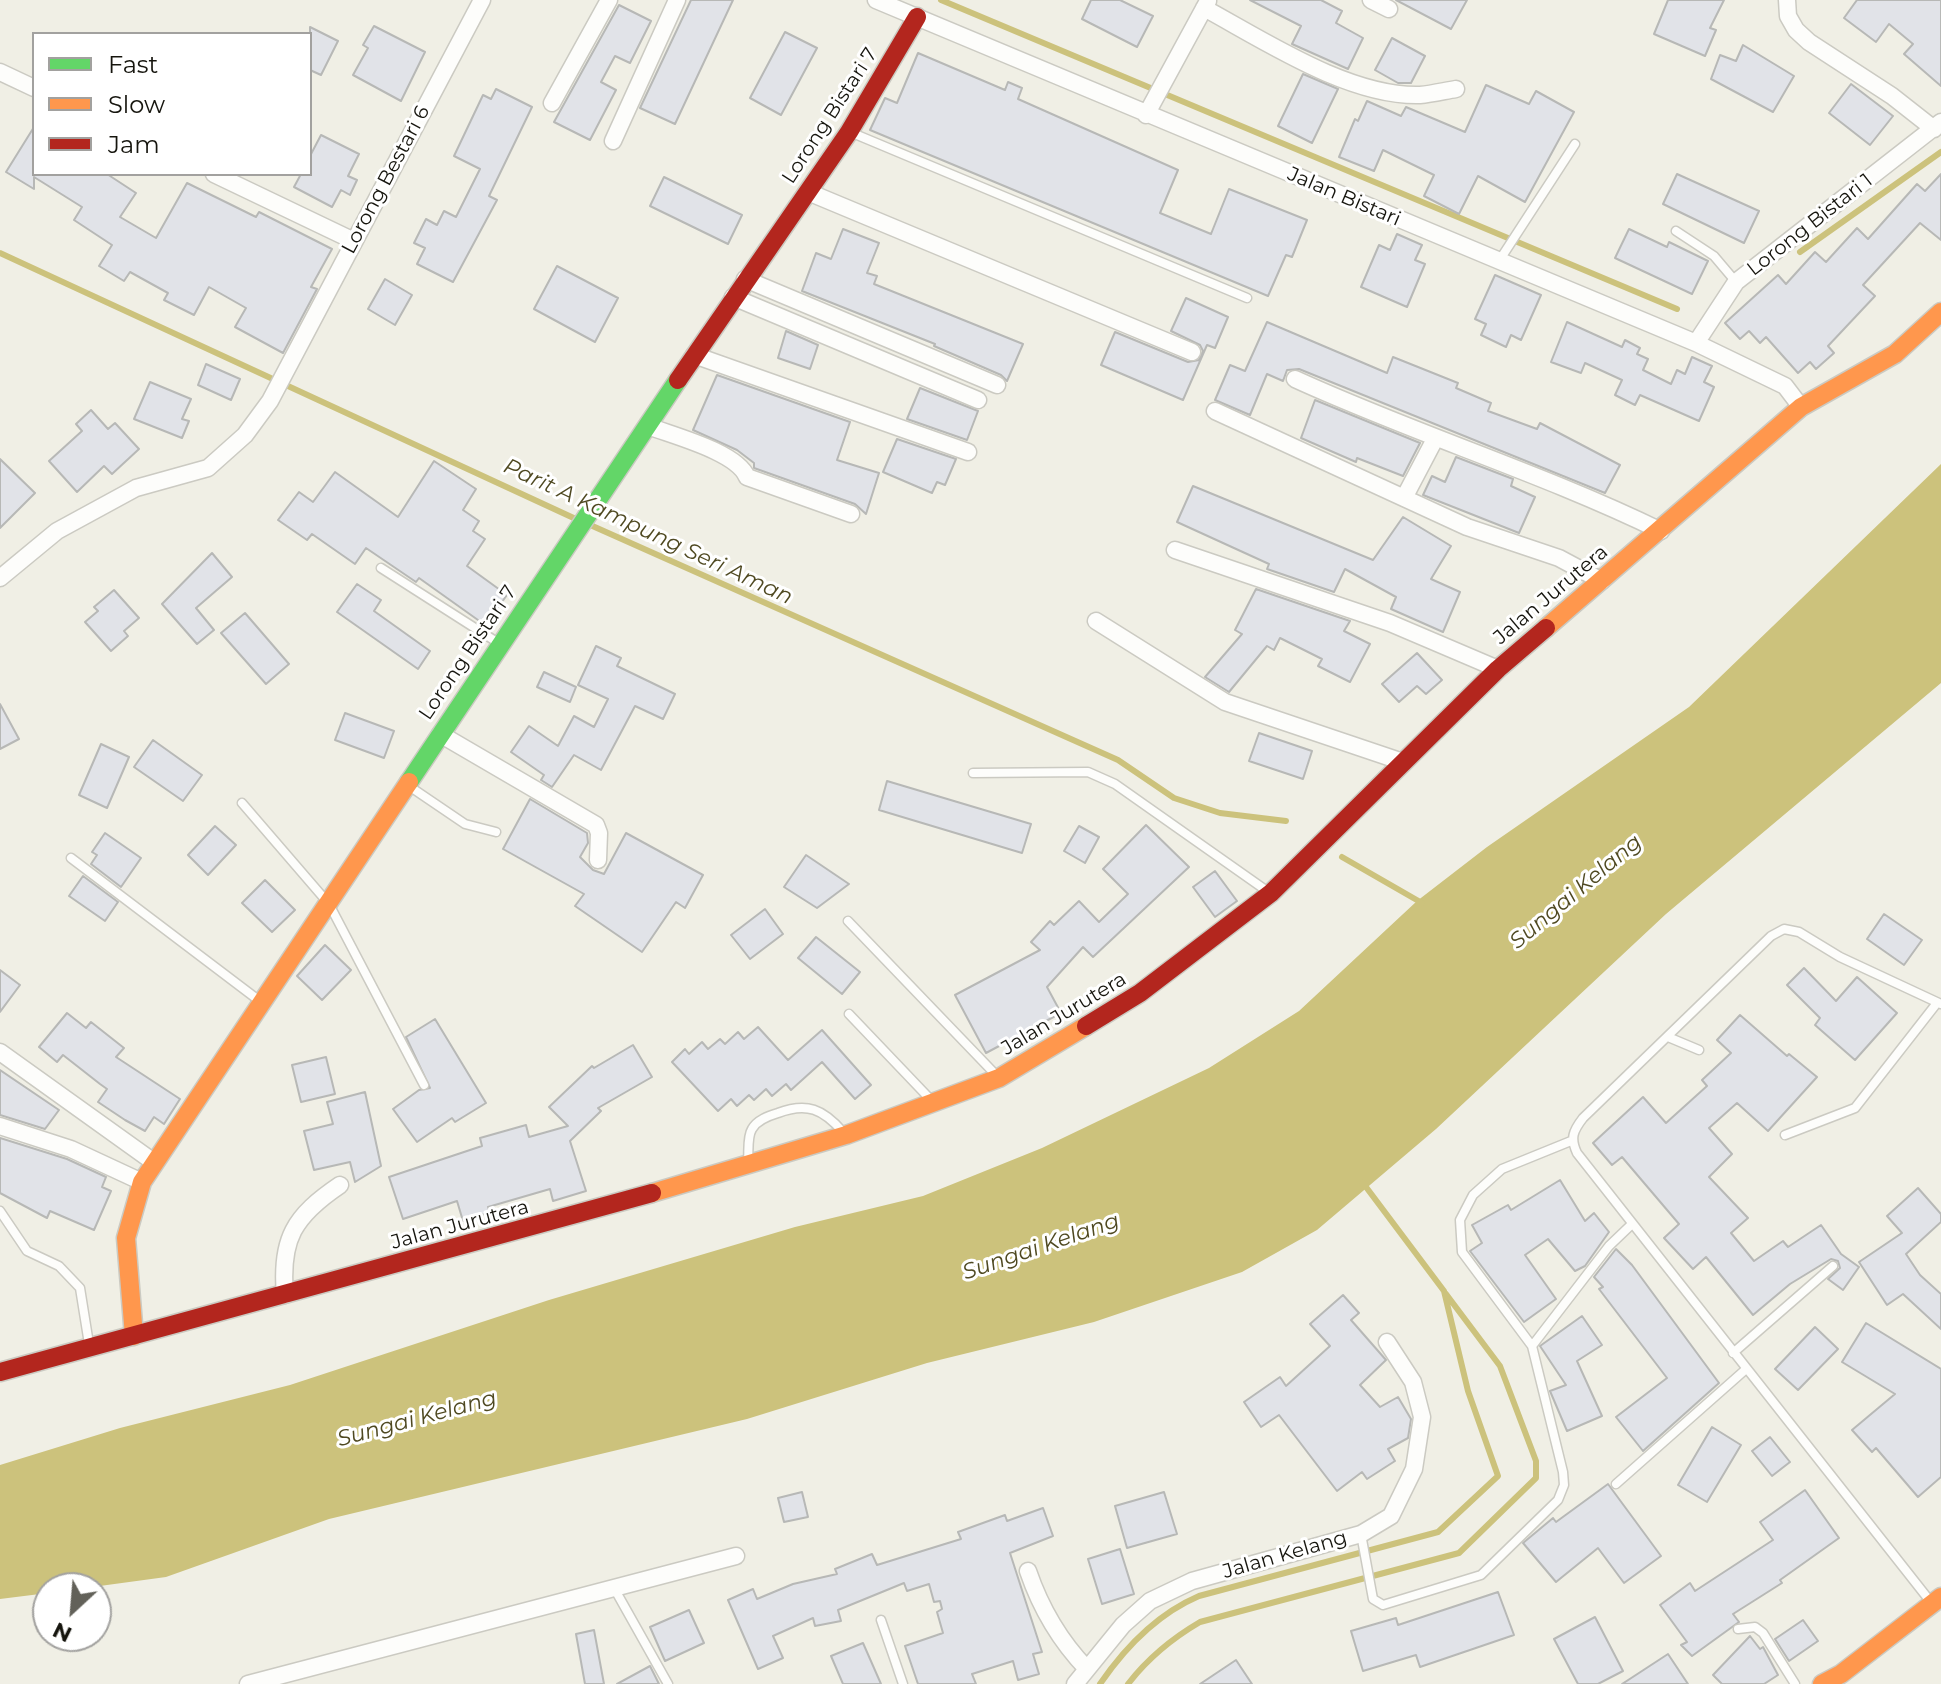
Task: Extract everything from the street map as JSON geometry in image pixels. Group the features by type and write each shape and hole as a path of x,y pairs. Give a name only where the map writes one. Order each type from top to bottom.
{"street":[{"name":"Lorong Bestari 6","path":"0,578 57,531 136,488 208,468 245,435 270,401 292,361 482,0"},
{"path":"552,103 609,0"},
{"path":"613,141 677,0"},
{"name":"Jalan Bistari","path":"876,0 1150,109 1502,255 1785,386 1801,407"},
{"path":"1371,0 1389,9"},
{"path":"1787,0 1788,16 1796,30 1809,42 1938,126"},
{"path":"1150,109 1206,4 1346,79 1389,92 1419,95 1456,89"},
{"name":"Lorong Bistari 7","path":"134,1336 126,1238 142,1182 745,279 849,132 917,17"},
{"path":"0,72 32,87"},
{"name":"Lorong Bistari 1","path":"1696,343 1736,282 1938,126"},
{"path":"218,176 354,241"},
{"path":"808,192 1192,352"},
{"path":"745,279 997,385"},
{"path":"733,297 978,400"},
{"name":"Jalan Jurutera","path":"0,1372 590,1212 846,1135 936,1105 999,1078 1140,993 1271,893 1498,669 1801,407 1895,354 1941,312"},
{"path":"694,355 968,452"},
{"path":"1295,379 1435,439 1591,497 1661,531"},
{"path":"1215,411 1467,527 1559,558 1602,581"},
{"path":"648,426 728,457 743,466 747,477 851,514"},
{"path":"1404,498 1435,439"},
{"path":"1175,550 1379,619 1498,669"},
{"path":"1096,621 1225,702 1403,762"},
{"path":"440,734 596,825 599,833 598,860"},
{"path":"0,1052 155,1163"},
{"path":"0,1126 71,1149 142,1182"},
{"path":"285,1295 281,1260 298,1220 340,1185"},
{"name":"Jalan Kelang","path":"1075,1684 1123,1625 1150,1601 1192,1581 1361,1534 1391,1516 1414,1469 1422,1417 1413,1382 1387,1342"},
{"path":"251,1684 736,1556"},
{"path":"1028,1571 1036,1596 1060,1641 1087,1669"},
{"path":"1822,1684 1841,1674 1938,1605"}],"lane":[{"path":"849,132 1247,298"},
{"path":"1502,255 1575,144"},
{"path":"1676,231 1714,256 1736,282"},
{"path":"381,568 500,645"},
{"path":"973,773 1088,772 1115,784 1271,893"},
{"path":"407,784 465,824 496,832"},
{"path":"242,803 329,904 424,1085"},
{"path":"71,858 263,1003"},
{"path":"848,921 999,1078"},
{"path":"1571,1141 1574,1129 1583,1118 1771,936 1784,929 1799,932 1840,957 1939,1004 1855,1108 1785,1135"},
{"path":"849,1014 936,1105"},
{"path":"1668,1037 1699,1050"},
{"path":"748,1165 750,1132 758,1122 794,1106 813,1107 828,1115 846,1135"},
{"path":"1571,1141 1745,1370 1938,1605"},
{"path":"1361,1534 1371,1593 1373,1599 1383,1605 1481,1575 1558,1500 1564,1485 1563,1472 1532,1346 1462,1252 1460,1220 1473,1195 1502,1169 1571,1141"},
{"path":"0,1211 27,1251 59,1266 80,1288 90,1348"},
{"path":"1532,1346 1609,1246 1632,1224"},
{"path":"1733,1353 1833,1266"},
{"path":"1616,1484 1745,1370"},
{"path":"614,1588 668,1684"},
{"path":"881,1620 903,1684"},
{"path":"1738,1629 1755,1627 1763,1633 1795,1684"}],"water":[{"name":"Sungai Kelang","path":"1941,464 1941,683 1666,914 1436,1129 1317,1230 1242,1272 1094,1322 927,1363 747,1419 329,1519 166,1577 112,1584 112,1572 32,1572 32,1595 0,1599 0,1465 120,1428 290,1385 549,1300 795,1227 923,1196 1042,1148 1209,1068 1299,1011 1417,901 1487,847 1689,707"}],"building":[{"path":"691,0 733,0 675,124 640,108"},
{"path":"1091,0 1120,0 1153,16 1137,47 1082,19"},
{"path":"1250,0 1321,0 1342,11 1336,23 1363,38 1348,69 1292,44 1301,26"},
{"path":"1396,0 1467,0 1451,29"},
{"path":"1668,0 1724,0 1710,28 1716,30 1705,56 1654,34"},
{"path":"1857,0 1941,0 1941,86 1904,54 1913,44 1889,24 1876,42 1844,18"},
{"path":"619,5 651,21 630,63 615,56 601,82 616,90 590,140 554,122"},
{"path":"374,26 425,52 401,101 353,75 368,48 363,45"},
{"path":"310,27 338,41 321,75 312,71"},
{"path":"785,32 817,48 781,115 750,98"},
{"path":"1392,38 1425,56 1411,83 1398,83 1375,70"},
{"path":"1743,45 1794,76 1773,112 1711,79 1720,55 1736,61"},
{"path":"918,53 1005,90 1008,82 1022,88 1018,99 1178,170 1160,213 1211,234 1229,189 1307,220 1292,257 1286,255 1268,296 870,130 885,98 897,103"},
{"path":"1303,74 1338,89 1312,143 1278,126"},
{"path":"1851,84 1893,116 1870,145 1829,113"},
{"path":"1486,85 1529,104 1536,91 1574,112 1525,202 1478,176 1459,214 1424,196 1434,175 1383,150 1374,171 1339,157 1355,119 1358,121 1367,101 1401,116 1406,107 1465,132"},
{"path":"496,89 532,107 489,196 497,200 453,282 417,264 425,248 414,243 426,219 437,225 444,211 456,217 480,169 454,156 483,95 491,99"},
{"path":"32,130 32,176 110,176 136,193 120,217 156,238 187,183 256,217 259,212 332,249 311,287 317,289 283,353 235,327 246,308 209,287 194,315 164,300 168,293 130,272 124,281 99,266 112,245 74,220 82,207 34,177 34,189 6,172"},
{"path":"321,135 359,154 348,176 357,180 350,195 341,190 332,207 294,187 300,176 312,176 312,152"},
{"path":"1677,174 1759,211 1744,243 1663,204"},
{"path":"1941,174 1941,240 1920,223 1863,285 1875,296 1828,346 1834,353 1816,369 1810,362 1798,373 1766,337 1760,343 1749,331 1740,339 1725,323 1778,275 1786,284 1815,252 1826,262 1857,228 1868,239 1917,184 1925,191"},
{"path":"664,177 742,215 728,244 650,206"},
{"path":"843,229 879,243 867,273 877,276 874,284 1023,344 1007,381 1001,375 935,344 802,291 816,253 831,259"},
{"path":"1629,229 1667,247 1669,242 1708,261 1692,294 1615,258"},
{"path":"1397,234 1422,245 1415,260 1425,264 1407,307 1361,287 1379,245 1390,250"},
{"path":"557,266 618,298 595,342 534,309"},
{"path":"1495,275 1541,295 1521,340 1511,335 1506,347 1481,335 1486,324 1475,319"},
{"path":"385,279 412,295 395,325 368,309"},
{"path":"1186,298 1228,317 1215,348 1207,345 1183,400 1101,365 1115,332 1188,362 1199,360 1203,351 1200,345 1171,331"},
{"path":"1267,322 1387,373 1393,357 1458,383 1456,388 1491,403 1488,411 1537,429 1540,423 1620,465 1605,493 1299,369 1287,370 1283,381 1267,374 1250,415 1215,400 1230,365 1245,371"},
{"path":"1567,322 1622,347 1625,340 1640,348 1637,354 1648,359 1643,370 1671,384 1677,370 1685,374 1692,357 1712,366 1704,382 1714,387 1699,421 1640,395 1635,405 1615,395 1622,380 1585,363 1581,373 1551,362"},
{"path":"786,331 818,345 810,369 778,358"},
{"path":"206,364 240,379 231,400 198,385"},
{"path":"717,375 850,422 837,460 879,473 866,514 855,504 754,468 754,463 737,450 693,430"},
{"path":"150,382 191,399 182,419 189,421 182,438 134,419"},
{"path":"920,388 978,411 967,440 907,419"},
{"path":"1315,400 1420,443 1403,476 1357,458 1356,462 1301,438"},
{"path":"91,410 108,429 115,423 139,449 112,474 104,466 77,492 49,461 82,431 76,424"},
{"path":"897,439 956,459 945,485 937,482 932,493 883,472"},
{"path":"1456,457 1513,479 1511,486 1535,497 1519,533 1423,495 1432,476 1445,482"},
{"path":"0,459 35,493 0,528"},
{"path":"434,461 476,489 463,510 479,521 473,531 485,539 467,566 507,595 485,625 419,578 416,582 366,548 355,564 312,534 307,540 278,520 299,492 313,502 335,472 398,517"},
{"path":"1193,486 1373,560 1403,517 1451,546 1431,579 1460,592 1443,632 1391,609 1396,597 1345,569 1334,592 1267,569 1269,564 1177,522"},
{"path":"212,553 232,577 196,608 214,630 197,644 162,604"},
{"path":"357,584 381,600 374,611 430,651 418,669 337,612"},
{"path":"1256,589 1350,621 1344,631 1370,644 1350,682 1318,666 1322,659 1280,638 1274,650 1267,646 1229,692 1205,677 1242,634 1235,630"},
{"path":"114,590 139,618 124,631 128,636 111,651 85,622 98,611 94,607"},
{"path":"245,613 289,664 266,684 221,633"},
{"path":"596,646 621,658 617,666 675,694 663,719 635,706 601,770 574,755 552,787 541,780 544,775 511,752 529,726 558,746 574,716 594,727 608,699 578,685"},
{"path":"1417,653 1442,680 1426,694 1417,686 1399,702 1382,684"},
{"path":"544,672 576,687 570,702 537,687"},
{"path":"0,704 19,739 0,749"},
{"path":"345,713 394,731 384,758 335,740"},
{"path":"1259,733 1312,751 1303,779 1249,761"},
{"path":"153,740 202,775 183,801 134,767"},
{"path":"101,744 129,757 107,808 79,795"},
{"path":"887,781 1031,824 1022,853 879,810"},
{"path":"530,799 587,833 588,843 580,857 593,870 604,874 626,833 703,875 685,908 676,902 642,952 575,906 584,894 503,849"},
{"path":"1146,825 1189,867 1093,957 1083,947 1047,987 1061,1013 986,1053 955,995 1040,950 1031,942 1050,921 1054,925 1079,901 1099,922 1128,894 1103,869"},
{"path":"215,826 236,845 208,875 188,855"},
{"path":"1079,826 1099,837 1085,863 1064,851"},
{"path":"105,833 141,858 121,887 91,864 97,855 92,852"},
{"path":"806,855 849,884 817,908 784,887"},
{"path":"1215,871 1237,901 1215,917 1193,887"},
{"path":"83,876 118,902 105,921 69,896"},
{"path":"265,880 295,910 272,932 242,903"},
{"path":"765,909 783,934 750,959 731,935"},
{"path":"1884,914 1922,940 1904,965 1867,939"},
{"path":"816,937 860,972 842,994 798,958"},
{"path":"325,945 351,970 322,1000 297,976"},
{"path":"1804,968 1836,1001 1857,977 1897,1013 1855,1060 1815,1025 1820,1018 1787,985"},
{"path":"0,970 20,985 0,1012"},
{"path":"67,1013 86,1028 91,1022 124,1048 116,1057 180,1099 164,1124 154,1117 145,1131 125,1120 98,1102 107,1089 63,1055 57,1062 39,1047"},
{"path":"1740,1015 1787,1056 1789,1054 1817,1077 1768,1131 1737,1103 1709,1128 1732,1154 1709,1177 1748,1218 1731,1233 1754,1261 1783,1241 1788,1247 1821,1225 1841,1254 1859,1267 1843,1290 1828,1279 1840,1268 1838,1261 1831,1259 1790,1284 1753,1315 1706,1257 1693,1269 1664,1238 1679,1224 1622,1157 1612,1165 1593,1143 1643,1097 1666,1123 1707,1086 1702,1080 1731,1053 1717,1040"},
{"path":"435,1019 486,1103 455,1122 452,1118 417,1142 393,1109 419,1090 430,1088 406,1037"},
{"path":"758,1027 788,1060 822,1030 871,1085 855,1099 822,1062 791,1090 786,1084 772,1096 766,1089 754,1100 749,1095 737,1106 731,1099 718,1111 672,1062 685,1049 689,1054 702,1042 708,1049 720,1039 725,1044 738,1032 744,1039"},
{"path":"633,1045 652,1077 598,1108 601,1111 570,1141 586,1191 553,1201 550,1189 488,1207 490,1212 463,1221 457,1201 403,1219 389,1177 482,1146 480,1138 526,1125 529,1137 568,1126 549,1107 592,1066 594,1068"},
{"path":"326,1057 335,1094 301,1102 292,1065"},
{"path":"0,1070 59,1110 45,1129 0,1115"},
{"path":"365,1092 381,1166 355,1182 350,1162 314,1170 304,1131 333,1124 327,1102"},
{"path":"0,1138 67,1159 106,1177 102,1187 111,1191 94,1230 50,1211 47,1218 0,1193"},
{"path":"1560,1180 1585,1221 1594,1213 1609,1232 1585,1266 1575,1271 1548,1239 1525,1255 1556,1299 1524,1322 1470,1251 1482,1243 1472,1225 1508,1205 1511,1210"},
{"path":"1918,1188 1941,1214 1941,1222 1906,1254 1920,1275 1941,1294 1941,1329 1903,1294 1887,1305 1859,1262 1902,1233 1887,1216"},
{"path":"1616,1249 1632,1265 1719,1383 1643,1451 1616,1417 1667,1378 1599,1289 1603,1287 1594,1277"},
{"path":"1343,1295 1359,1313 1351,1320 1386,1360 1360,1385 1380,1407 1398,1397 1411,1419 1408,1438 1388,1449 1395,1461 1367,1479 1362,1472 1337,1491 1279,1415 1261,1427 1244,1402 1280,1377 1286,1386 1330,1346 1310,1324"},
{"path":"1582,1316 1602,1345 1577,1361 1602,1416 1567,1431 1550,1391 1566,1385 1540,1346"},
{"path":"1866,1323 1941,1369 1941,1477 1918,1497 1876,1448 1872,1452 1852,1430 1895,1394 1842,1362"},
{"path":"1815,1327 1838,1349 1798,1390 1775,1369"},
{"path":"1712,1427 1741,1445 1707,1502 1678,1485"},
{"path":"1770,1437 1790,1462 1772,1476 1752,1451"},
{"path":"1608,1484 1661,1556 1624,1583 1598,1548 1556,1582 1523,1543 1553,1518 1556,1522"},
{"path":"1805,1490 1839,1538 1780,1580 1782,1583 1733,1614 1739,1622 1692,1656 1681,1645 1687,1642 1660,1605 1690,1583 1695,1591 1773,1540 1760,1522"},
{"path":"802,1492 808,1517 784,1522 778,1498"},
{"path":"1164,1492 1177,1534 1127,1548 1115,1506"},
{"path":"1043,1508 1053,1536 1010,1553 1042,1652 1033,1654 1039,1674 1018,1680 1013,1661 972,1674 976,1684 918,1684 905,1646 943,1633 937,1612 942,1609 940,1601 934,1602 929,1584 907,1591 904,1583 838,1610 841,1621 815,1626 813,1618 773,1636 783,1658 758,1669 728,1600 753,1589 757,1599 793,1584 837,1574 835,1569 872,1554 877,1565 961,1539 958,1532 1005,1515 1007,1521"},
{"path":"1120,1549 1134,1594 1102,1604 1088,1559"},
{"path":"1498,1592 1514,1635 1420,1667 1416,1655 1363,1671 1351,1631 1396,1618 1398,1625"},
{"path":"689,1610 704,1643 665,1661 650,1627"},
{"path":"1595,1617 1623,1671 1598,1684 1578,1684 1554,1639"},
{"path":"1803,1620 1818,1641 1789,1661 1775,1639"},
{"path":"594,1630 604,1684 585,1684 576,1634"},
{"path":"1750,1636 1760,1649 1763,1647 1778,1675 1764,1684 1722,1684 1713,1675"},
{"path":"863,1643 881,1684 843,1684 831,1656"},
{"path":"1668,1654 1688,1684 1622,1684"},
{"path":"1236,1660 1252,1684 1200,1684"},
{"path":"650,1666 659,1684 617,1684"}],"waterway":[{"path":"941,0 1677,309"},
{"path":"1800,252 1941,152"},
{"name":"Parit A Kampung Seri Aman","path":"0,253 578,520"},
{"name":"Parit A Kampung Seri Aman","path":"588,524 1118,760 1174,798 1220,813 1286,821"},
{"name":"Parit A Kampung Seri Aman","path":"1342,857 1422,903"},
{"path":"1100,1684 1144,1632 1184,1603 1199,1596 1438,1532 1498,1476 1468,1391 1444,1291 1363,1183"},
{"path":"1128,1684 1161,1650 1200,1622 1459,1553 1536,1478 1536,1461 1500,1366 1446,1294"}],"traffic: fast":[{"path":"409,782 678,380"}],"traffic: slow":[{"path":"1546,628 1801,407 1895,354 1941,312"},
{"path":"134,1336 126,1238 142,1182 409,782"},
{"path":"652,1193 846,1135 999,1078 1086,1026"},
{"path":"1822,1684 1841,1674 1941,1597"}],"traffic: jam":[{"path":"678,380 849,132 917,17"},
{"path":"1086,1026 1140,993 1271,893 1498,669 1546,628"},
{"path":"0,1372 652,1193"}]}
